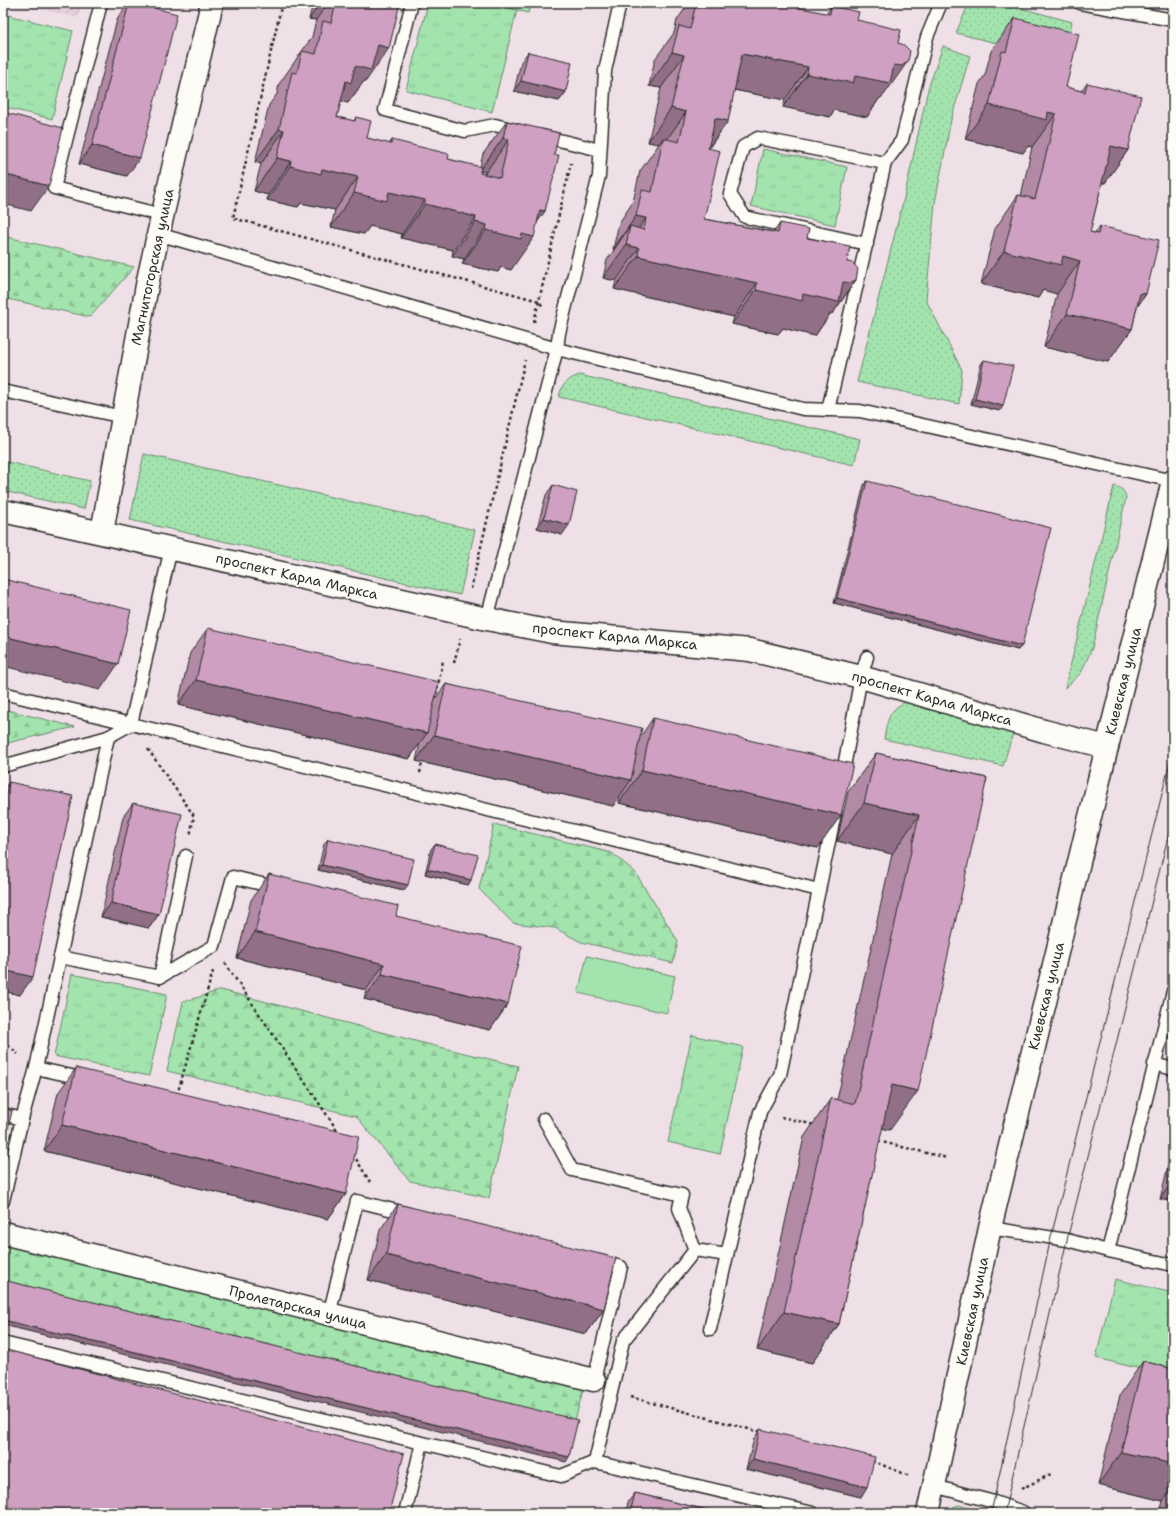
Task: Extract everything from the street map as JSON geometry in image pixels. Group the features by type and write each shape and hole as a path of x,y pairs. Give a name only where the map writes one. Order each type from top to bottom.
{"street":[{"name":"Магнитогорская улица","path":"102,532 148,280 212,3"},
{"name":"Киевская улица","path":"928,1513 990,1228 1106,747 1173,481"},
{"name":"проспект Карла Маркса","path":"3,511 487,619 552,632 750,650 864,667 1044,731 1106,747"},
{"name":"Пролетарская улица","path":"3,1233 329,1315 602,1386"}],"lane":[{"path":"101,3 54,188 160,225 557,349 802,409 860,411 1173,481"},
{"path":"412,3 384,110 465,131 495,125 600,150"},
{"path":"487,619 557,349 599,176 605,71 620,3"},
{"path":"828,410 885,163 902,140 927,37 941,3"},
{"path":"1080,3 1173,20"},
{"path":"52,137 66,141"},
{"path":"867,244 745,218 730,194 742,147 758,138 885,163"},
{"path":"3,391 123,417"},
{"path":"3,766 108,737 131,724 171,548"},
{"path":"710,1329 760,1112 780,1075 864,667"},
{"path":"3,693 818,890"},
{"path":"3,1201 22,1119 36,1068 108,737"},
{"path":"160,977 186,856"},
{"path":"60,957 160,977 216,949 233,877 287,890"},
{"path":"1108,1251 1173,991"},
{"path":"1154,1064 1173,1069"},
{"path":"36,1068 98,1083"},
{"path":"3,1114 22,1119"},
{"path":"544,1119 572,1170 682,1194 679,1208 695,1250"},
{"path":"329,1315 357,1201 424,1218"},
{"path":"990,1228 1067,1240 1108,1251 1173,1265"},
{"path":"695,1250 727,1255"},
{"path":"602,1386 623,1341 695,1250"},
{"path":"591,1259 621,1266 602,1386 595,1462"},
{"path":"3,1343 561,1476 595,1462 813,1513"},
{"path":"405,1513 422,1443"},
{"path":"934,1486 994,1502 1023,1512"}],"path":[{"path":"282,3 233,218 539,301"},
{"path":"454,663 576,144"},
{"path":"434,704 443,661"},
{"path":"131,724 194,816 186,856"},
{"path":"176,1101 216,949"},
{"path":"216,949 340,1134"},
{"path":"760,1112 817,1126"},
{"path":"877,1141 947,1158"},
{"path":"349,1148 386,1208"},
{"path":"602,1386 765,1433"},
{"path":"866,1460 934,1486"},
{"path":"1015,1492 1053,1473"}],"shaded area":[{"path":"15,3 82,3 78,18"}],"green space":[{"path":"428,3 490,3 517,10 492,112 406,90"},
{"path":"490,3 531,3 528,13"},
{"path":"969,3 1002,3 1072,22 1064,60 956,33"},
{"path":"3,14 73,31 52,119 3,107"},
{"path":"943,46 970,56 951,120 935,203 926,300 962,370 959,404 857,382 905,194 928,89"},
{"path":"763,149 847,167 835,225 751,206"},
{"path":"3,236 134,267 90,317 3,298"},
{"path":"579,375 860,439 854,465 559,397 561,389 566,383"},
{"path":"144,454 475,530 460,595 130,520"},
{"path":"3,461 90,481 84,509 3,491"},
{"path":"1114,486 1119,487 1125,493 1126,498 1092,648 1081,673 1065,688"},
{"path":"906,702 1013,733 1003,766 884,739 889,717 895,708"},
{"path":"3,709 75,727 3,744"},
{"path":"494,824 612,853 635,872 678,941 673,963 581,942 555,928 513,923 479,889"},
{"path":"587,956 675,976 667,1013 578,993"},
{"path":"72,974 167,994 149,1076 54,1056"},
{"path":"221,990 419,1042 518,1066 489,1198 410,1181 356,1116 167,1071 183,1002"},
{"path":"692,1035 743,1047 720,1154 668,1142"},
{"path":"3,1245 584,1386 574,1425 3,1286"},
{"path":"1115,1279 1173,1293 1173,1377 1096,1358"},
{"path":"959,1505 983,1513 949,1513 953,1507"}],"building":[{"path":"129,3 136,3 177,14 140,158 92,145"},
{"path":"336,3 400,3 389,48 378,45 371,70 355,66 351,83 346,81 337,117 355,121 356,117 371,121 367,138 391,144 392,140 449,154 448,159 481,167 480,173 500,178 509,139 503,138 507,121 559,133 554,155 559,155 545,211 540,210 534,237 522,234 521,239 486,230 487,225 475,222 476,217 425,204 425,200 389,192 387,201 354,193 358,177 322,169 321,174 290,166 291,161 277,158 284,130 279,129 292,72 297,73 302,51 316,54 323,21 331,23"},
{"path":"696,3 777,3 830,14 831,6 859,12 857,20 901,30 898,43 904,45 910,51 908,61 902,66 894,65 890,83 855,76 853,83 807,74 808,67 742,54 728,121 715,118 708,148 720,151 704,219 778,233 780,223 809,229 807,238 850,246 847,262 853,263 858,269 856,280 849,283 843,282 839,302 803,294 802,301 756,290 757,283 638,256 639,248 626,245 630,226 644,230 646,218 636,216 642,190 652,192 663,138 679,142 686,112 671,108 684,55 672,52 679,26 690,29"},
{"path":"1015,18 1079,34 1066,87 1085,92 1087,83 1141,96 1128,150 1111,146 1090,232 1098,234 1100,226 1159,240 1146,294 1140,293 1132,329 1067,314 1080,261 1063,256 1061,265 1004,251 1018,195 1035,199 1056,114 1048,112 1047,120 989,105 1002,51 1006,52"},
{"path":"528,52 572,62 566,92 521,81"},
{"path":"3,112 63,128 49,186 3,174"},
{"path":"984,360 1013,366 1003,406 975,399"},
{"path":"867,481 1051,528 1022,646 837,598"},
{"path":"553,485 577,492 569,525 544,518"},
{"path":"3,579 131,610 118,664 3,636"},
{"path":"208,628 439,682 427,733 196,680"},
{"path":"446,684 642,728 631,780 434,735"},
{"path":"653,718 853,764 841,815 642,770"},
{"path":"876,753 987,778 918,1091 892,1085 839,1324 784,1312 831,1098 855,1104 919,815 864,803"},
{"path":"9,782 73,796 33,977 3,970 3,808"},
{"path":"133,803 182,814 159,914 111,903"},
{"path":"328,839 414,859 408,885 322,865"},
{"path":"435,844 478,855 471,880 428,869"},
{"path":"269,874 398,906 396,916 522,946 508,1004 382,974 384,964 255,932"},
{"path":"76,1068 359,1136 346,1194 62,1125"},
{"path":"3,1108 12,1111 3,1150"},
{"path":"398,1204 616,1258 604,1309 386,1255"},
{"path":"3,1280 578,1420 569,1457 3,1320"},
{"path":"3,1349 404,1454 389,1513 3,1513"},
{"path":"1143,1361 1173,1369 1173,1464 1121,1452"},
{"path":"760,1429 875,1457 867,1487 753,1459"},
{"path":"635,1493 720,1513 630,1513"}],"tram line":[{"path":"991,1513 1051,1237 1173,750"},
{"path":"1004,1513 1067,1240 1173,817"}]}
